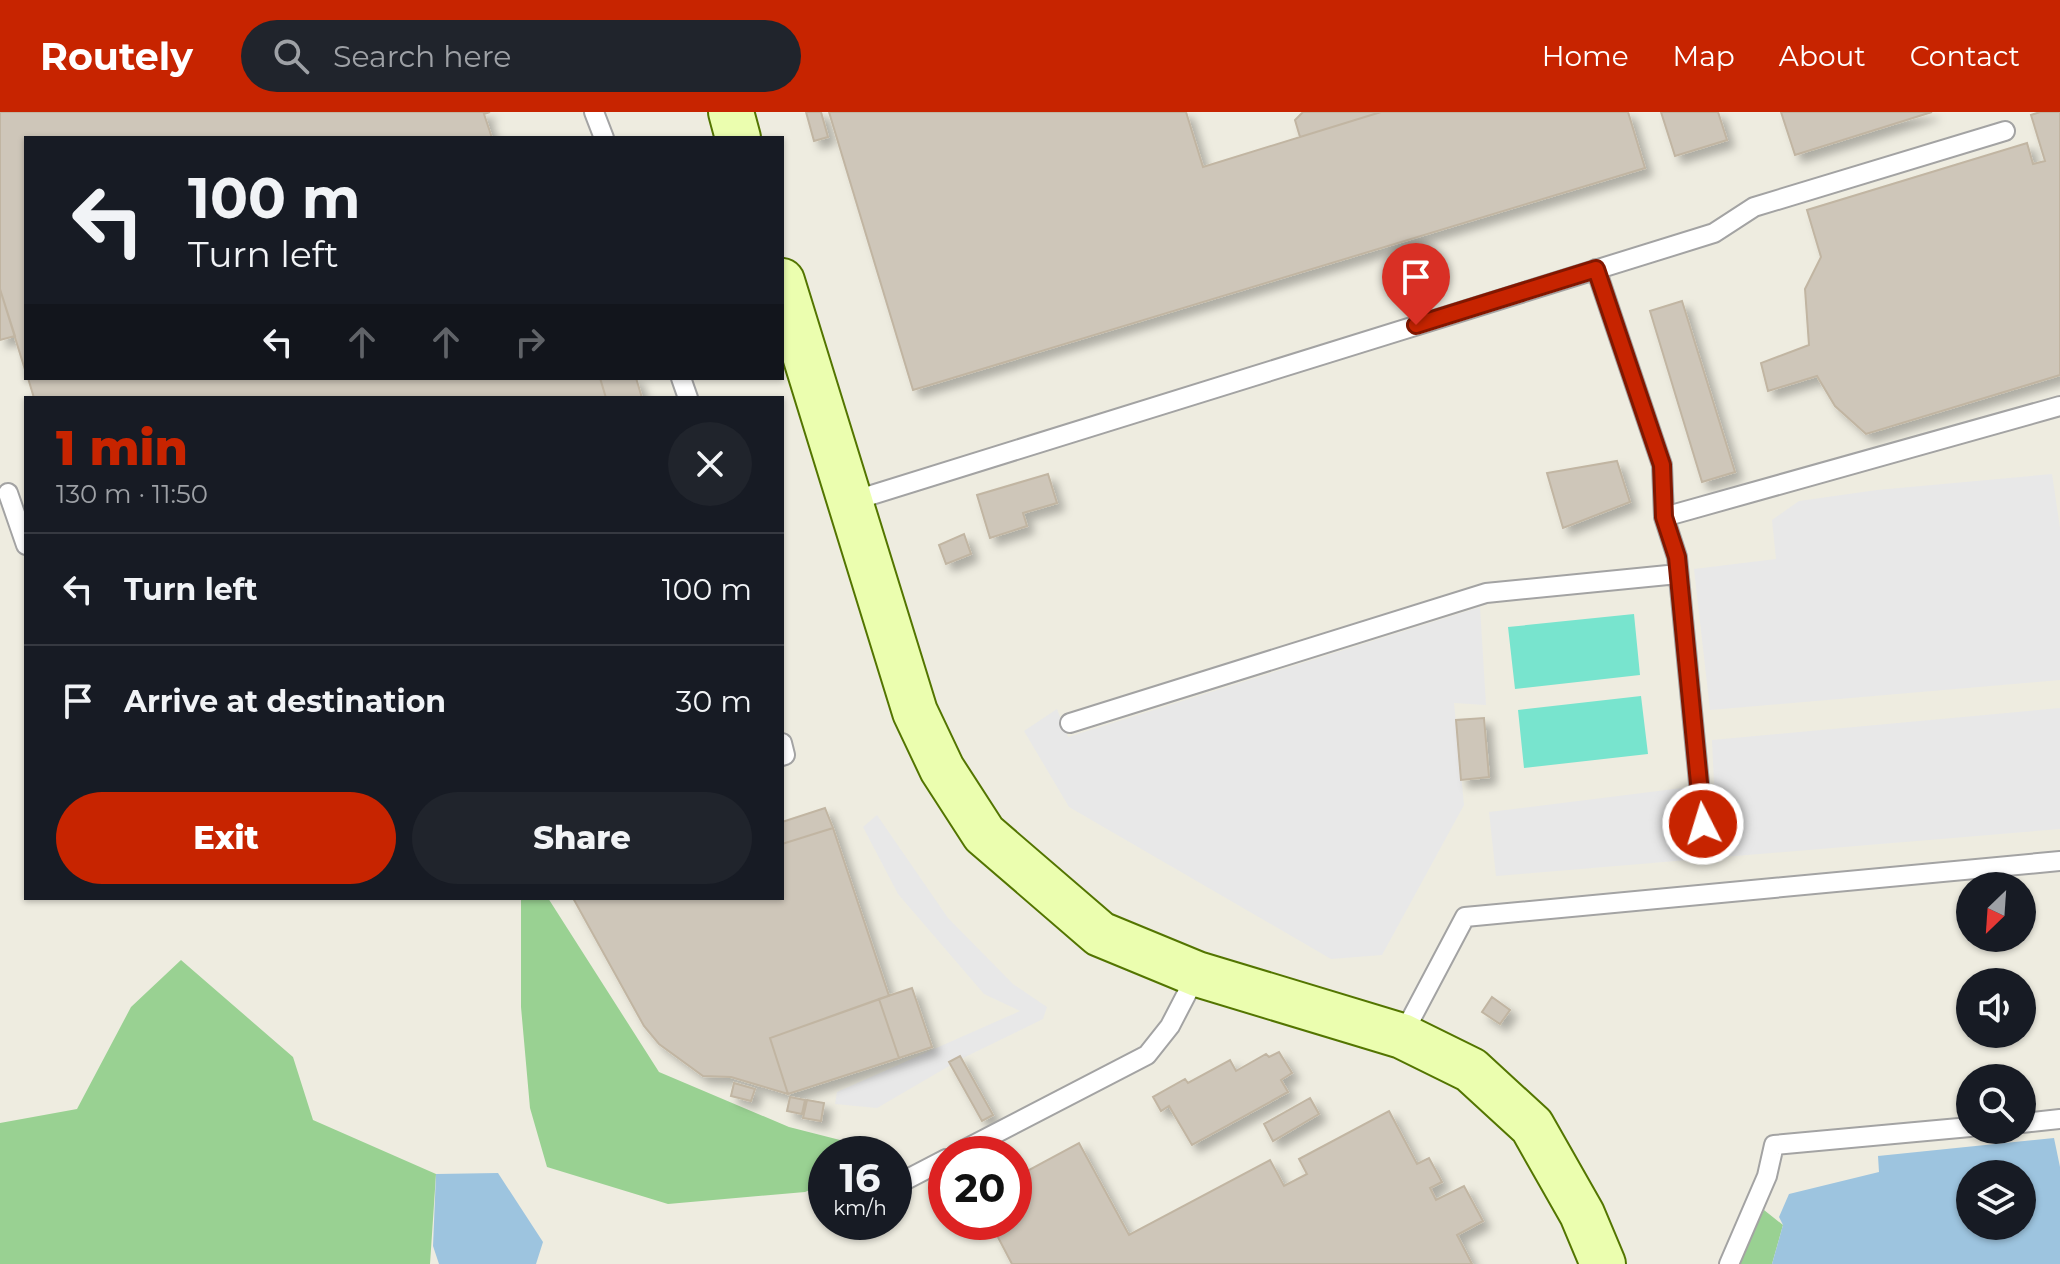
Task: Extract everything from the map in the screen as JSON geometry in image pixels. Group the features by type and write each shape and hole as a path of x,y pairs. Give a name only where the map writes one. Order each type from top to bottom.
{"street":[{"path":"731,112 737,136"},
{"path":"784,288 915,712 942,769 984,834 1100,934 1197,974 1402,1036 1471,1070 1532,1126 1582,1214 1603,1264"}],"lane":[{"path":"594,112 603,136"},
{"path":"849,502 1714,233 1754,207 2005,131"},
{"path":"1596,269 1662,465 1664,517 1677,557 1703,824"},
{"path":"1664,517 2060,406"},
{"path":"8,493 24,539"},
{"path":"1070,723 1486,593 1678,574"},
{"path":"1402,1036 1465,917 2060,861"},
{"path":"991,1136 1147,1055 1170,1026 1197,974"},
{"path":"2036,1122 2060,1119"},
{"path":"1729,1264 1767,1176 1774,1145 1956,1128"}],"green space":[{"path":"521,900 549,900 659,1072 789,1127 824,1136 808,1136 808,1191 668,1204 547,1167 530,1108 521,1007"},
{"path":"181,960 293,1057 313,1120 436,1174 430,1264 0,1264 0,1123 77,1109 131,1007"},
{"path":"1764,1210 1783,1225 1772,1264 1737,1264"}],"shaded area":[{"path":"2052,474 2060,528 2060,680 1710,710 1694,569 1776,559 1772,520 1799,501 1877,490"},
{"path":"1480,607 1486,705 1454,703 1464,805 1382,955 1331,959 1069,807 1024,731 1057,709 1068,737"},
{"path":"1634,614 1640,675 1515,689 1508,627"},
{"path":"1641,696 1648,754 1524,768 1518,710"},
{"path":"2060,708 2060,829 1496,876 1489,812 1714,784 1712,740"},
{"path":"877,815 948,918 1013,984 1047,1007 1043,1019 961,1059 877,1108 835,1104 837,1092 1020,1011 984,994 898,894 863,827"},
{"path":"2054,1138 2060,1167 2060,1264 1772,1264 1783,1225 1779,1217 1789,1194 1879,1172 1878,1156 1995,1144 2036,1144 2036,1140"},
{"path":"498,1173 543,1242 536,1264 439,1264 433,1246 436,1174"}],"building":[{"path":"0,112 490,112 484,114 491,136 24,136 24,367 0,289"},
{"path":"806,112 821,112 828,137 814,141"},
{"path":"829,112 1186,112 1203,167 1381,112 1628,112 1645,168 913,390"},
{"path":"1303,112 1381,112 1300,137 1295,120"},
{"path":"1661,112 1718,112 1727,140 1675,156"},
{"path":"1781,112 1932,112 1795,155"},
{"path":"2060,112 2060,375 1866,434 1835,406 1817,376 1768,391 1761,363 1809,345 1805,289 1821,257 1807,210 2027,143 2033,164 2045,161 2031,115"},
{"path":"0,289 15,336 0,340"},
{"path":"1682,301 1735,472 1702,482 1650,311"},
{"path":"29,380 601,380 605,396 33,396"},
{"path":"601,380 637,380 641,396 605,396"},
{"path":"1617,461 1630,502 1563,528 1547,473"},
{"path":"1048,474 1057,503 1023,513 1027,526 990,538 977,495"},
{"path":"964,534 971,554 946,564 939,545"},
{"path":"1484,718 1489,777 1461,780 1456,720"},
{"path":"825,808 833,828 784,843 784,821"},
{"path":"833,828 889,996 770,1038 788,1094 731,1077 703,1076 659,1044 644,1026 574,900 784,900 784,843"},
{"path":"912,988 932,1047 899,1058 879,999"},
{"path":"1492,997 1510,1010 1500,1024 1482,1012"},
{"path":"879,999 899,1058 788,1094 770,1038"},
{"path":"1279,1052 1292,1073 1281,1080 1288,1092 1192,1145 1169,1106 1161,1111 1153,1097 1185,1079 1188,1083 1230,1060 1236,1071 1266,1054 1269,1057"},
{"path":"960,1056 993,1115 982,1121 949,1062"},
{"path":"734,1083 755,1089 751,1101 731,1096"},
{"path":"790,1097 805,1100 802,1114 787,1111"},
{"path":"1310,1098 1319,1114 1273,1141 1264,1124"},
{"path":"807,1100 824,1103 821,1121 803,1118"},
{"path":"1389,1111 1417,1164 1429,1158 1442,1182 1430,1188 1436,1200 1464,1186 1483,1221 1457,1235 1472,1264 1012,1264 999,1240 1032,1240 1032,1168 1079,1143 1129,1235 1270,1160 1284,1186 1307,1174 1299,1159"}],"route":[{"path":"1416,325 1596,269 1662,465 1664,517 1677,557 1703,824"}]}
